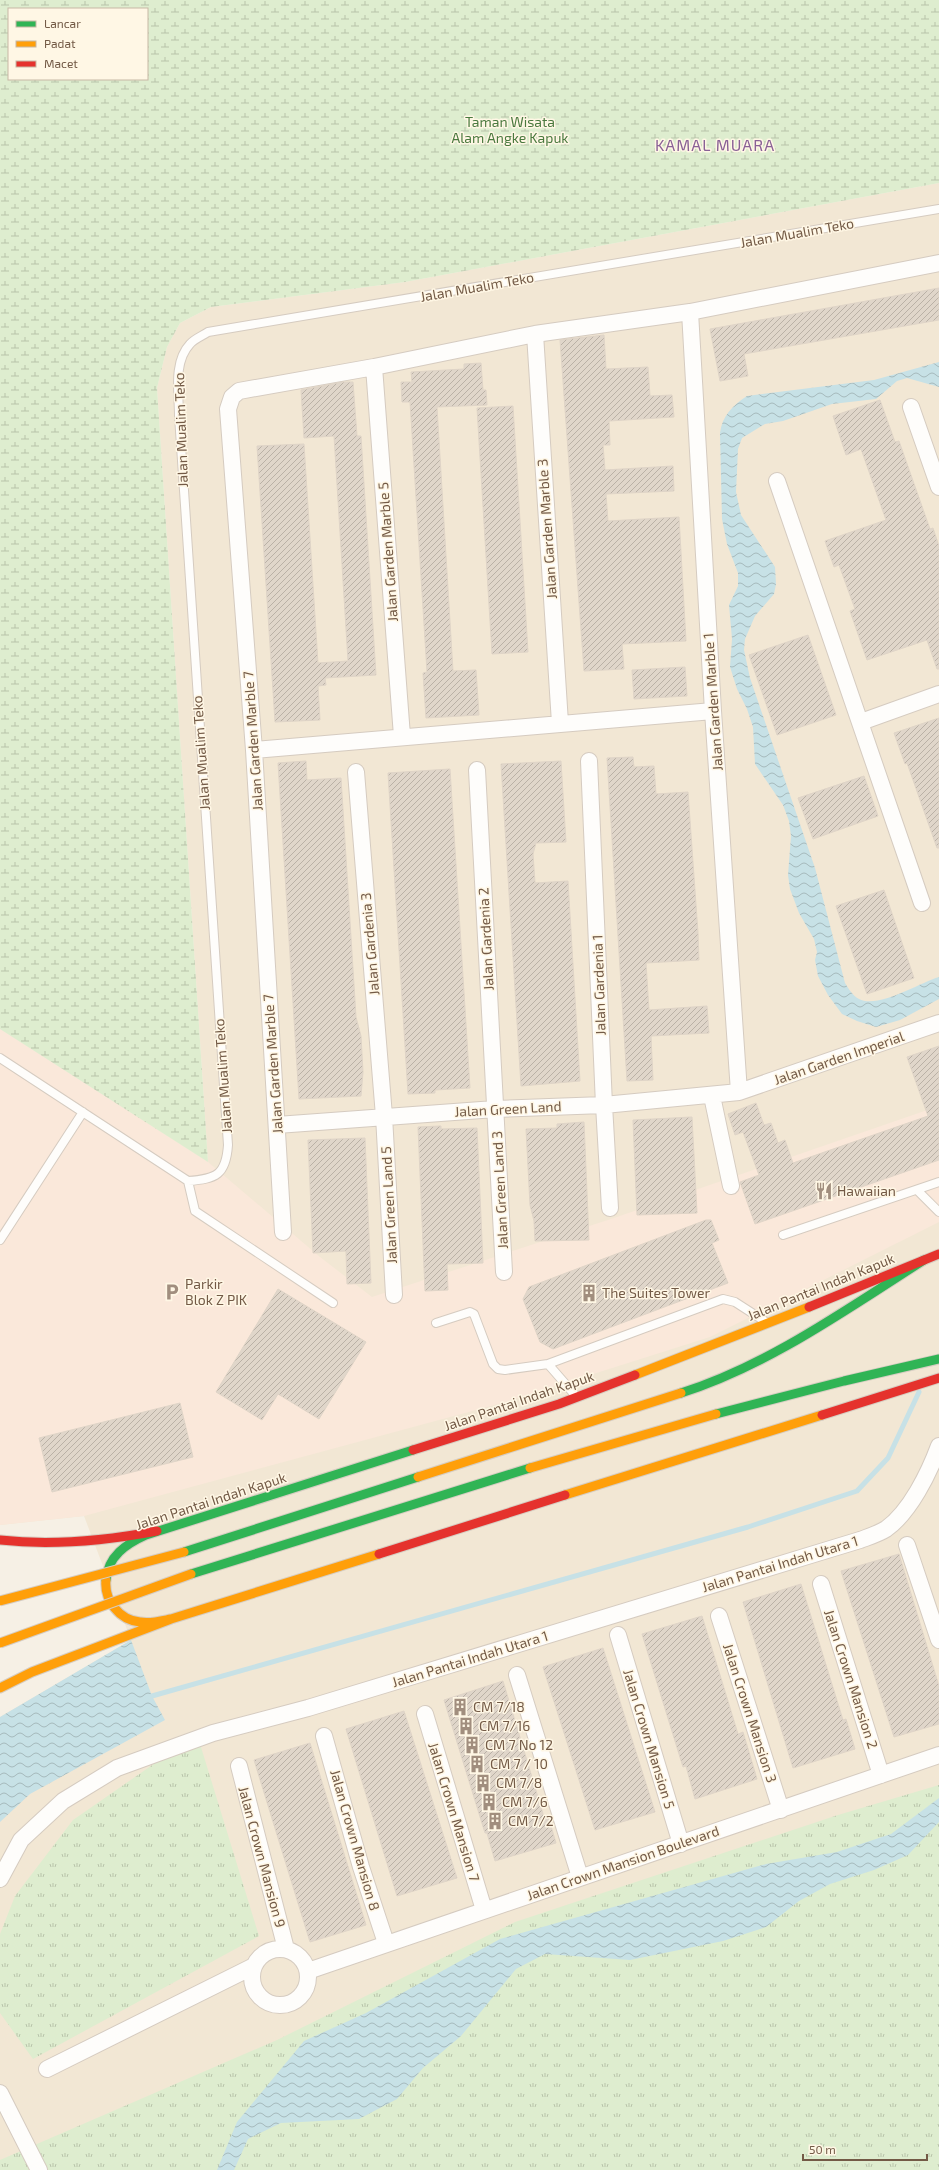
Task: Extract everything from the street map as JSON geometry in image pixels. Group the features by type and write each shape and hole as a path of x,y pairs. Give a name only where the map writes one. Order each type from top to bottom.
{"main road":[{"name":"Jalan Pantai Indah Kapuk","path":"936,1379 171,1619 144,1623 129,1619 117,1612 109,1601 105,1584 107,1569 116,1554 130,1543 157,1531 494,1425 577,1397 769,1324 939,1254"},
{"path":"0,1601 184,1552 701,1388 742,1370 788,1346 924,1260"},
{"path":"0,1643 191,1574 497,1477 801,1391 939,1359"},
{"path":"0,1540 35,1544 68,1544 120,1538 157,1531"},
{"path":"0,1688 32,1672 171,1619"}],"street":[{"name":"Jalan Garden Marble 7","path":"283,1232 254,750 228,409 232,397 239,391 374,367 535,334 690,312 939,263"},
{"name":"Jalan Garden Marble 1","path":"690,312 713,711 739,1092"},
{"name":"Jalan Garden Marble 3","path":"535,334 560,724"},
{"name":"Jalan Garden Marble 5","path":"374,367 402,736"},
{"path":"911,407 939,487"},
{"path":"777,481 922,903"},
{"path":"861,722 939,694"},
{"path":"254,750 402,736 713,711"},
{"name":"Jalan Gardenia 1","path":"589,761 610,1208"},
{"name":"Jalan Gardenia 2","path":"477,770 496,1109"},
{"name":"Jalan Gardenia 3","path":"356,772 384,1116"},
{"name":"Jalan Garden Imperial","path":"739,1092 939,1023"},
{"name":"Jalan Green Land","path":"277,1125 496,1109 604,1105 712,1096 739,1092"},
{"path":"712,1096 731,1186"},
{"name":"Jalan Green Land 3","path":"496,1109 504,1272"},
{"name":"Jalan Green Land 5","path":"384,1116 394,1295"},
{"name":"Jalan Pantai Indah Utara 1","path":"0,1879 21,1840 63,1801 117,1768 213,1734 308,1708 854,1542 886,1529 900,1515 924,1481 939,1446"},
{"path":"907,1545 939,1640"},
{"name":"Jalan Crown Mansion 2","path":"821,1584 882,1775"},
{"name":"Jalan Crown Mansion 3","path":"719,1616 781,1810"},
{"name":"Jalan Crown Mansion 5","path":"618,1634 681,1844"},
{"path":"517,1675 580,1877"},
{"name":"Jalan Crown Mansion 7","path":"425,1714 484,1910"},
{"name":"Jalan Crown Mansion 8","path":"324,1736 361,1867 386,1943"},
{"name":"Jalan Crown Mansion Boulevard","path":"308,1971 386,1943 681,1844 939,1755"},
{"name":"Jalan Crown Mansion 9","path":"239,1766 286,1949"},
{"path":"286,1949 300,1957 308,1971 307,1987 297,2000 282,2005 266,2002 260,1996 252,1982 254,1966 257,1959 270,1950 286,1949"},
{"path":"47,2069 254,1966"},
{"path":"0,2093 39,2170"}],"lane":[{"name":"Jalan Mualim Teko","path":"188,1181 209,1179 221,1172 227,1160 228,1145 179,416 179,364 182,353 191,342 208,332 939,209"},
{"path":"0,1058 188,1181 194,1211 333,1303"},
{"path":"0,1240 83,1112"},
{"path":"783,1235 939,1182"},
{"path":"918,1190 939,1212"},
{"path":"436,1323 470,1312 474,1314 493,1364 498,1369 505,1370 548,1364 723,1299 735,1302 769,1324"},
{"path":"548,1364 577,1397"}],"shaded area":[{"path":"939,183 939,2170 0,2170 0,1717 131,1640 84,1516 0,1525 0,1029 208,1162 157,388 167,347 180,323 211,307 405,282"},
{"path":"0,1029 208,1162 320,1257 372,1297 614,1218 939,1106 939,1222 710,1337 502,1403 84,1516 0,1525"}],"green space":[{"name":"Taman Wisata Alam Angke Kapuk","path":"0,0 939,0 939,183 405,282 211,307 180,323 167,347 157,388 208,1162 0,1029"},
{"path":"197,1734 259,1936 33,2059 0,2013 0,1934 15,1896 73,1820"},
{"path":"939,1785 939,2170 0,2170 0,2160 277,2040 515,1922 838,1815"}],"water":[{"path":"939,362 939,387 907,378 897,381 876,399 832,404 783,421 765,424 742,438 738,449 736,492 741,515 775,567 776,584 774,594 755,616 745,639 744,650 750,678 815,868 845,983 853,994 859,999 877,1001 899,994 939,977 939,999 900,1020 876,1027 842,1014 828,995 818,976 815,960 817,952 814,939 799,913 790,889 788,875 791,836 789,821 783,805 755,764 753,727 747,709 737,689 730,667 732,639 729,605 738,586 738,573 727,544 722,519 720,433 726,416 737,403 747,396 874,380"},
{"path":"131,1640 152,1696 165,1720 30,1794 0,1822 0,1717"},
{"path":"939,1798 939,1822 908,1855 874,1870 830,1884 799,1901 766,1927 723,1941 630,1960 545,1954 516,1969 461,2036 423,2068 397,2099 359,2119 281,2123 248,2139 234,2170 217,2170 237,2122 304,2041 366,2013 500,1939 766,1864 837,1852 891,1834"}],"building":[{"path":"939,288 939,320 744,354 748,376 720,381 710,329"},
{"path":"604,335 606,369 648,367 650,396 672,395 674,417 609,421 610,445 603,445 605,470 673,466 674,491 606,494 608,521 679,517 686,641 622,644 624,669 584,671 560,340"},
{"path":"481,363 483,390 486,390 487,405 437,407 453,671 476,670 479,715 426,718 423,673 427,672 410,402 402,402 401,382 412,382 411,372 464,369 464,364"},
{"path":"343,382 353,382 357,436 361,436 376,675 325,678 326,685 318,686 320,720 275,722 257,446 304,444 318,663 348,661 334,436 304,438 301,390"},
{"path":"880,400 895,442 899,441 930,529 933,528 939,546 939,669 937,669 927,640 867,660 850,611 855,609 839,565 834,567 825,541 886,520 861,449 846,455 833,416"},
{"path":"513,406 528,652 492,654 477,408"},
{"path":"808,635 836,715 777,735 749,655"},
{"path":"685,667 687,696 634,699 632,670"},
{"path":"939,718 939,848 937,848 907,763 905,764 894,733"},
{"path":"633,757 634,767 654,766 656,794 688,792 698,933 699,960 646,963 649,1010 707,1006 709,1033 651,1036 653,1080 627,1081 607,758"},
{"path":"306,761 307,780 341,778 356,1017 361,1036 363,1072 361,1096 299,1099 278,763"},
{"path":"561,761 566,842 536,843 533,854 535,883 568,881 580,1081 521,1086 501,764"},
{"path":"450,769 470,1088 435,1090 435,1093 408,1094 388,773"},
{"path":"864,776 878,816 813,839 798,798"},
{"path":"884,890 914,978 867,994 836,906"},
{"path":"939,1046 939,1160 755,1224 740,1182 759,1175 743,1132 735,1135 728,1114 756,1103 764,1125 771,1123 778,1143 785,1140 793,1163 928,1116 907,1057"},
{"path":"692,1117 697,1213 637,1215 633,1120"},
{"path":"584,1122 589,1240 535,1241 534,1221 530,1205 526,1129 557,1128 557,1124"},
{"path":"441,1126 441,1129 477,1128 483,1263 447,1264 448,1290 425,1291 418,1127"},
{"path":"365,1138 371,1283 347,1284 346,1251 313,1253 308,1140"},
{"name":"The Suites Tower","path":"706,1220 711,1220 719,1240 712,1243 728,1283 553,1349 540,1342 523,1299 529,1287"},
{"path":"278,1289 366,1342 319,1419 278,1394 262,1420 216,1392"},
{"path":"180,1403 193,1457 52,1492 39,1438"},
{"path":"899,1554 939,1686 939,1724 894,1737 841,1571"},
{"path":"801,1584 843,1720 846,1719 855,1749 793,1768 743,1602"},
{"path":"702,1616 738,1734 743,1732 757,1779 695,1799 686,1766 683,1767 642,1634"},
{"path":"603,1648 655,1812 595,1830 543,1667"},
{"path":"503,1681 544,1817 548,1816 556,1843 495,1861 444,1700"},
{"path":"404,1711 457,1878 397,1896 346,1729"},
{"path":"310,1743 366,1925 310,1942 254,1760"}],"waterway":[{"path":"148,1699 152,1696 748,1527 857,1491 888,1458 919,1392"}],"traffic: fast":[{"path":"681,1393 714,1381 776,1352 924,1260"},
{"path":"716,1414 844,1381 939,1359"},
{"path":"106,1580 110,1564 119,1552 132,1542 146,1535 413,1450"},
{"path":"191,1574 530,1468"},
{"path":"184,1552 418,1477"}],"traffic: slow":[{"path":"635,1375 809,1307"},
{"path":"418,1477 681,1393"},
{"path":"530,1468 716,1414"},
{"path":"565,1495 822,1415"},
{"path":"0,1601 184,1552"},
{"path":"106,1580 108,1595 114,1608 126,1617 144,1623 171,1619 379,1554"},
{"path":"0,1643 191,1574"},
{"path":"0,1688 32,1672 171,1619"}],"traffic: jam":[{"path":"809,1307 939,1254"},
{"path":"413,1450 559,1404 635,1375"},
{"path":"822,1415 939,1378"},
{"path":"379,1554 565,1495"},
{"path":"0,1540 39,1543 78,1542 157,1531"}],"place":[{"name":"Hawaiian","path":"824,1191"},
{"name":"Parkir Blok Z PIK","path":"172,1292"},
{"name":"The Suites Tower","path":"589,1293"},
{"name":"CM 7/18","path":"460,1707"},
{"name":"CM 7/16","path":"466,1726"},
{"name":"CM 7 No 12","path":"472,1745"},
{"name":"CM 7 / 10","path":"477,1764"},
{"name":"CM 7/8","path":"483,1783"},
{"name":"CM 7/6","path":"489,1802"},
{"name":"CM 7/2","path":"495,1821"}],"district":[{"name":"KAMAL MUARA","path":"715,145"}]}
